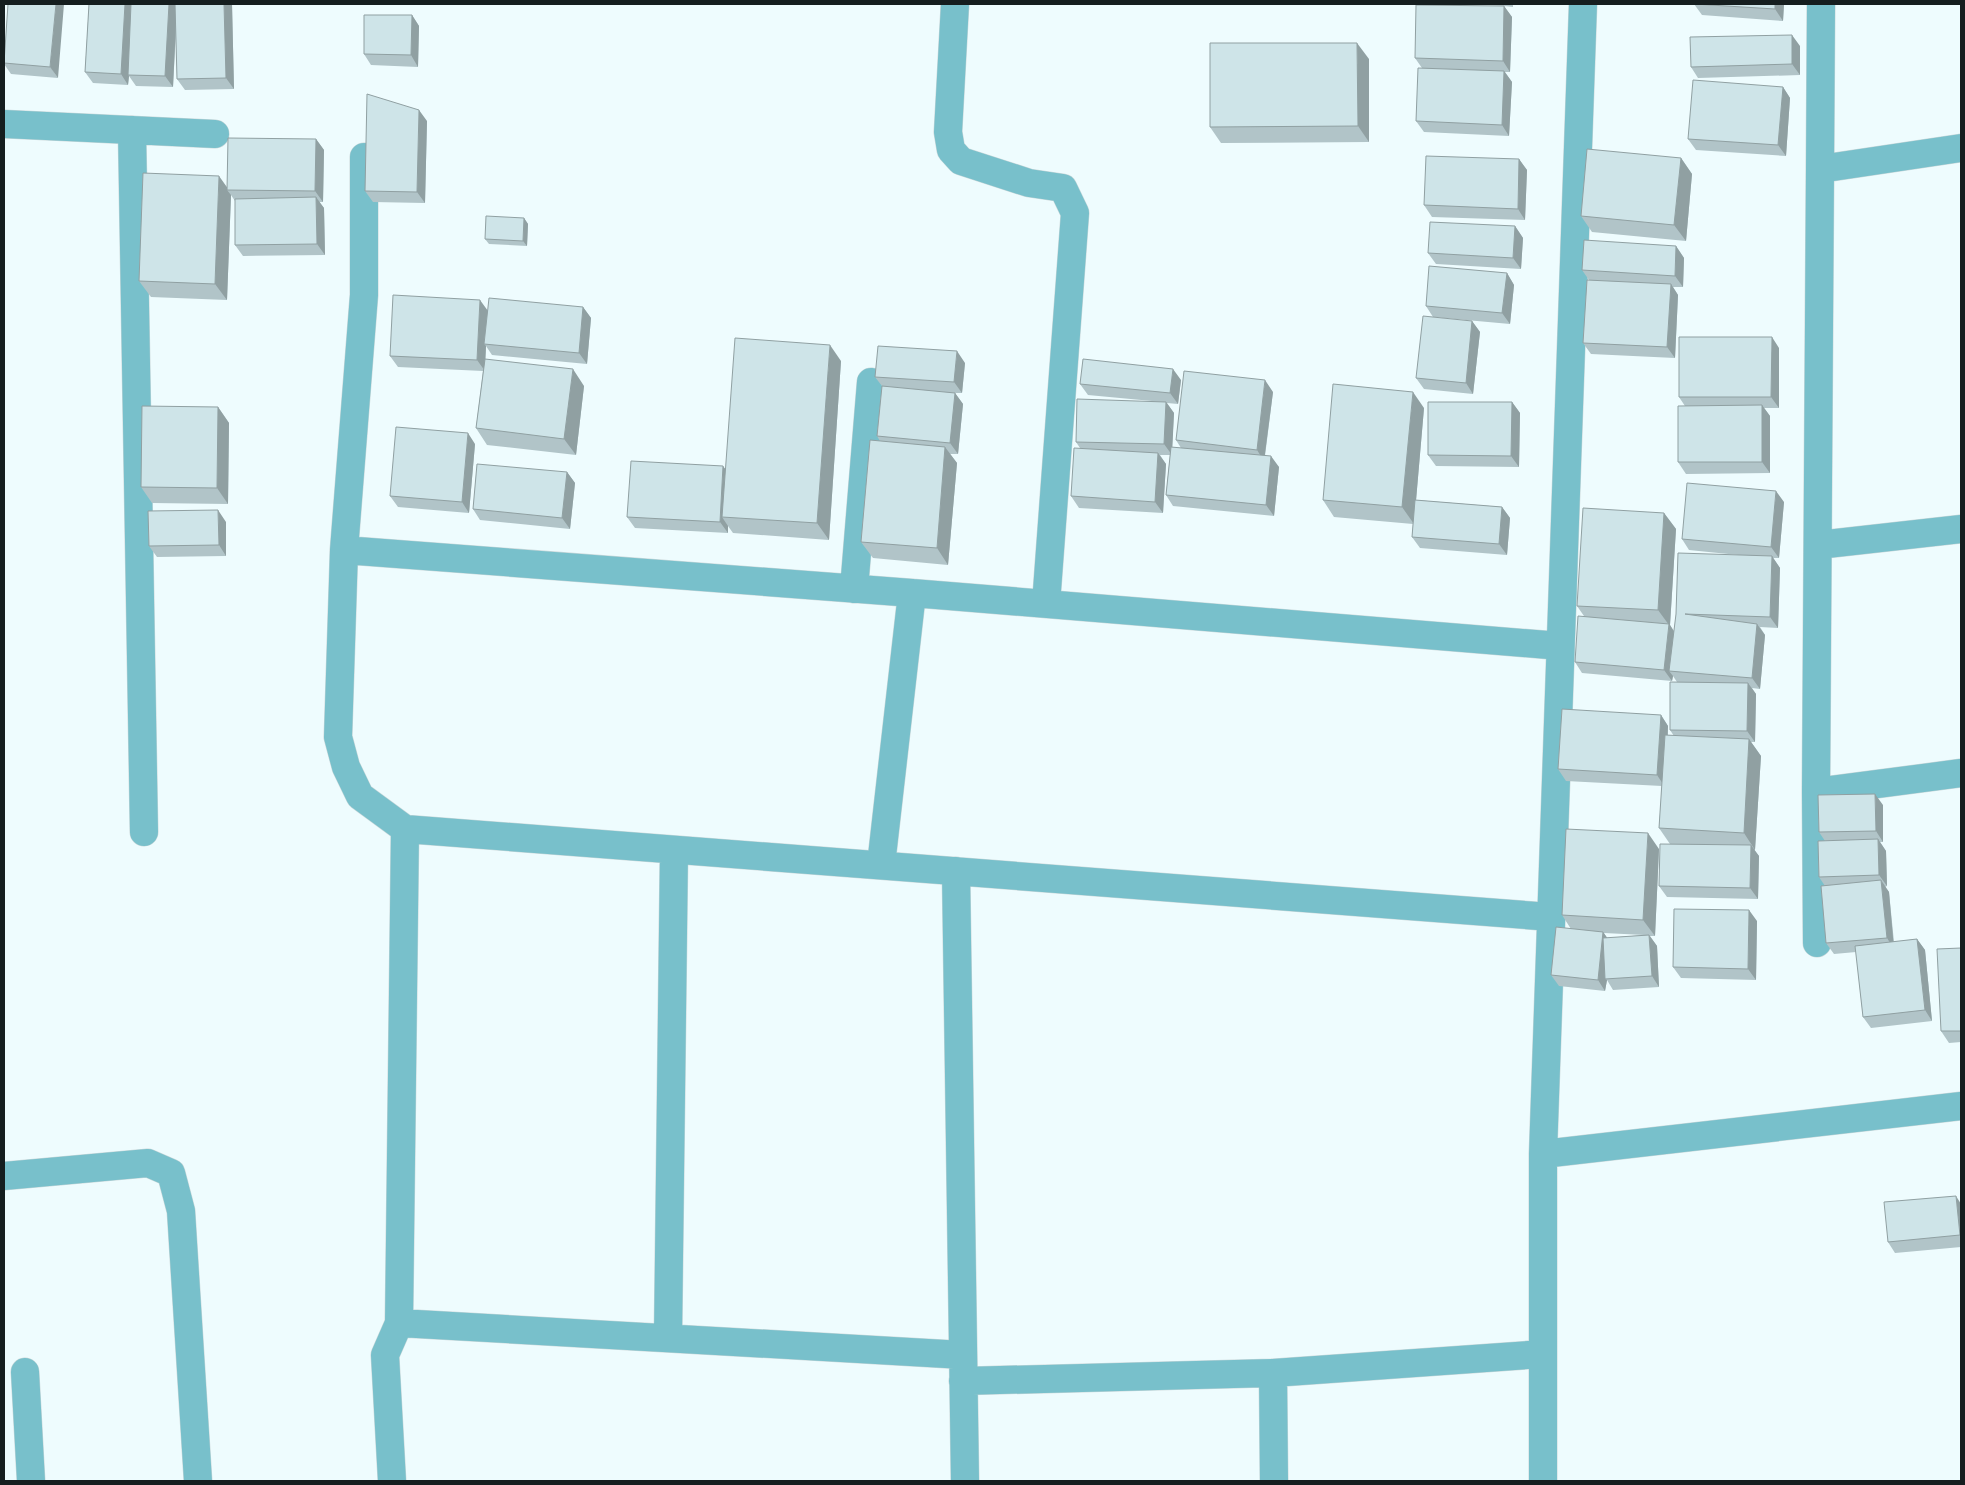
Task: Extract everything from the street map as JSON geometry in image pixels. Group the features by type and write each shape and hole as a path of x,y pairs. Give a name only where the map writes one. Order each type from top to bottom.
{"street":[{"path":"956,4 948,132 951,150 961,161 1029,183 1063,188 1075,213 1046,604"},
{"path":"1544,1481 1543,1154 1583,4"},
{"path":"1817,944 1816,792 1821,4"},
{"path":"4,124 215,134"},
{"path":"132,130 144,832"},
{"path":"1820,169 1961,148"},
{"path":"364,157 364,295 344,550 338,736 346,767 360,796 405,829 1551,917"},
{"path":"854,589 871,382"},
{"path":"1818,545 1961,530"},
{"path":"344,550 912,593 1560,646"},
{"path":"881,865 912,593"},
{"path":"1816,792 1961,773"},
{"path":"392,1481 385,1355 399,1323 405,829"},
{"path":"668,1338 674,850"},
{"path":"956,871 965,1481"},
{"path":"1543,1154 1961,1106"},
{"path":"4,1176 148,1163 171,1173 181,1212 198,1481"},
{"path":"399,1323 668,1338 963,1368 1273,1373 1543,1354"},
{"path":"24,1372 30,1481"},
{"path":"1273,1373 1274,1481"}],"building":[{"path":"8,4 56,4 50,67 4,63"},
{"path":"89,4 125,4 121,74 85,72"},
{"path":"131,4 169,4 165,76 128,75"},
{"path":"175,4 224,4 226,78 177,79"},
{"path":"1694,4 1775,4 1775,9"},
{"path":"1416,5 1504,6 1503,61 1415,58"},
{"path":"364,15 412,15 411,55 364,54"},
{"path":"1792,35 1792,64 1691,67 1690,37"},
{"path":"1210,43 1357,43 1358,126 1210,127"},
{"path":"1418,68 1504,71 1502,125 1416,121"},
{"path":"1693,80 1783,87 1778,145 1688,139"},
{"path":"367,94 419,110 417,192 365,191"},
{"path":"228,138 316,139 315,191 227,190"},
{"path":"1587,149 1681,158 1674,225 1581,216"},
{"path":"1426,156 1519,159 1518,209 1424,205"},
{"path":"143,173 219,176 215,284 139,281"},
{"path":"316,197 317,244 235,245 235,199"},
{"path":"486,216 524,218 523,241 485,239"},
{"path":"1430,222 1515,226 1513,258 1428,253"},
{"path":"1584,240 1676,246 1675,276 1582,270"},
{"path":"1429,266 1507,273 1502,313 1426,306"},
{"path":"1587,280 1671,284 1667,347 1583,343"},
{"path":"393,295 480,300 477,360 390,356"},
{"path":"489,298 583,307 579,353 484,344"},
{"path":"1423,316 1472,321 1466,383 1416,378"},
{"path":"1679,337 1772,337 1771,397 1679,397"},
{"path":"735,338 830,345 817,523 722,517"},
{"path":"878,346 957,351 954,382 875,377"},
{"path":"485,359 573,369 564,439 476,428"},
{"path":"1083,359 1173,369 1170,393 1080,384"},
{"path":"1184,371 1265,380 1257,450 1176,440"},
{"path":"1333,384 1413,392 1402,507 1323,500"},
{"path":"882,386 955,393 950,443 877,436"},
{"path":"1077,399 1166,402 1164,444 1076,442"},
{"path":"1428,402 1512,402 1511,456 1428,455"},
{"path":"1762,405 1762,462 1678,462 1678,406"},
{"path":"142,406 218,407 217,488 141,487"},
{"path":"396,427 468,433 462,502 390,496"},
{"path":"870,440 945,447 937,548 861,542"},
{"path":"1171,447 1271,456 1266,505 1166,495"},
{"path":"1074,448 1158,453 1155,502 1071,496"},
{"path":"631,461 723,466 720,522 627,517"},
{"path":"477,464 567,472 562,518 473,509"},
{"path":"1687,483 1776,491 1771,547 1682,539"},
{"path":"1415,500 1502,507 1499,544 1412,537"},
{"path":"1583,508 1664,513 1658,610 1577,606"},
{"path":"218,510 219,545 149,546 148,511"},
{"path":"1678,553 1772,556 1770,617 1685,614 1757,624 1752,678 1669,671 1676,614"},
{"path":"1578,616 1669,624 1664,670 1575,662"},
{"path":"1670,682 1748,683 1747,731 1670,730"},
{"path":"1562,709 1661,715 1657,775 1558,769"},
{"path":"1665,735 1749,739 1744,833 1659,828"},
{"path":"1875,794 1876,831 1819,832 1818,795"},
{"path":"1566,829 1648,833 1643,920 1562,915"},
{"path":"1878,839 1879,875 1819,877 1818,841"},
{"path":"1660,844 1751,845 1750,888 1659,886"},
{"path":"1881,880 1887,938 1826,943 1821,886"},
{"path":"1674,909 1749,910 1748,969 1673,967"},
{"path":"1556,927 1603,932 1598,980 1551,975"},
{"path":"1649,935 1652,976 1605,979 1603,938"},
{"path":"1917,939 1925,1010 1863,1017 1855,946"},
{"path":"1961,948 1961,1031 1941,1031 1937,949"},
{"path":"1956,1196 1960,1235 1888,1242 1884,1202"}]}
